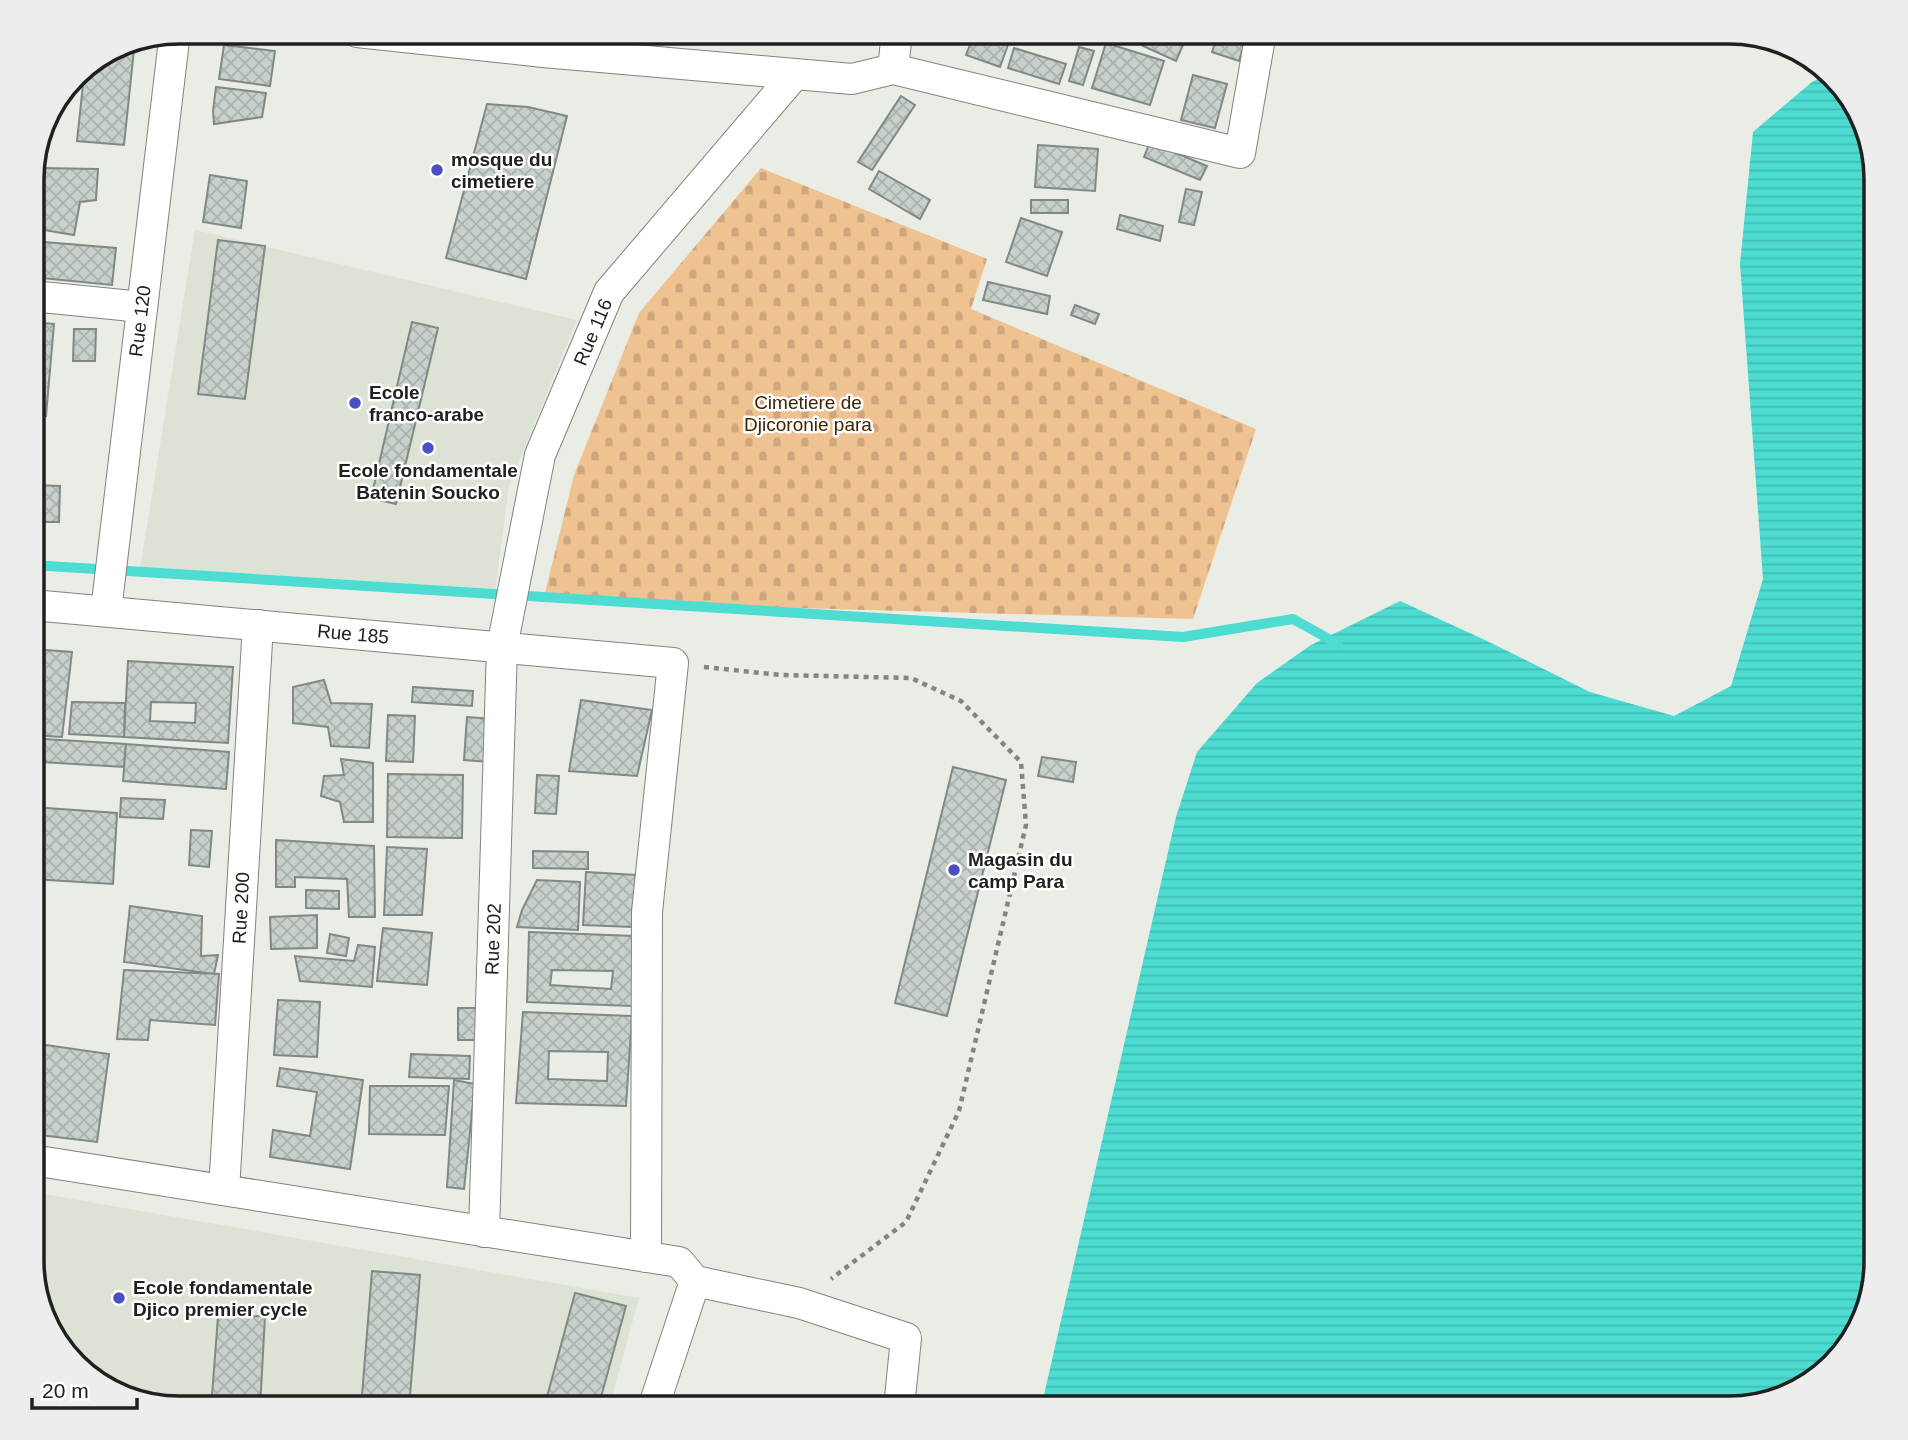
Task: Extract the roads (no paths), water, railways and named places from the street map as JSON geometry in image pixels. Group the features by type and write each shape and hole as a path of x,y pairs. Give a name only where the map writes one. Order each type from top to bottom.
{"street":[{"name":"Rue 120","path":"106,611 174,44"},
{"path":"560,44 852,79 893,69 1240,153 1259,44"},
{"path":"893,69 896,44"},
{"name":"Rue 116","path":"502,647 540,455 609,292 795,74"},
{"path":"44,297 142,307"},
{"name":"Rue 185","path":"44,606 673,663 647,912 646,1257"},
{"name":"Rue 200","path":"223,1190 258,625"},
{"name":"Rue 202","path":"484,1232 502,647"},
{"path":"44,1162 679,1262 695,1281 799,1303 906,1338 900,1396"},
{"path":"657,1396 695,1281"}],"water":[{"path":"1819,79 1825,83 1850,119 1860,144 1864,179 1864,1261 1860,1296 1850,1321 1825,1357 1811,1368 1789,1382 1764,1392 1747,1395 1044,1396 1176,817 1197,752 1257,683 1311,645 1400,601 1590,692 1674,716 1731,686 1763,579 1740,264 1753,132"}],"waterway":[{"path":"44,566 1183,637 1293,619 1338,644"}],"place":[{"name":"mosque du cimetiere","path":"437,170"},
{"name":"Ecole franco-arabe","path":"355,403"},
{"name":"Ecole fondamentale Batenin Soucko","path":"428,448"},
{"name":"Magasin du camp Para","path":"954,870"},
{"name":"Ecole fondamentale Djico premier cycle","path":"119,1298"}],"park label":[{"name":"Cimetiere de Djicoronie para","path":"808,413"}]}
